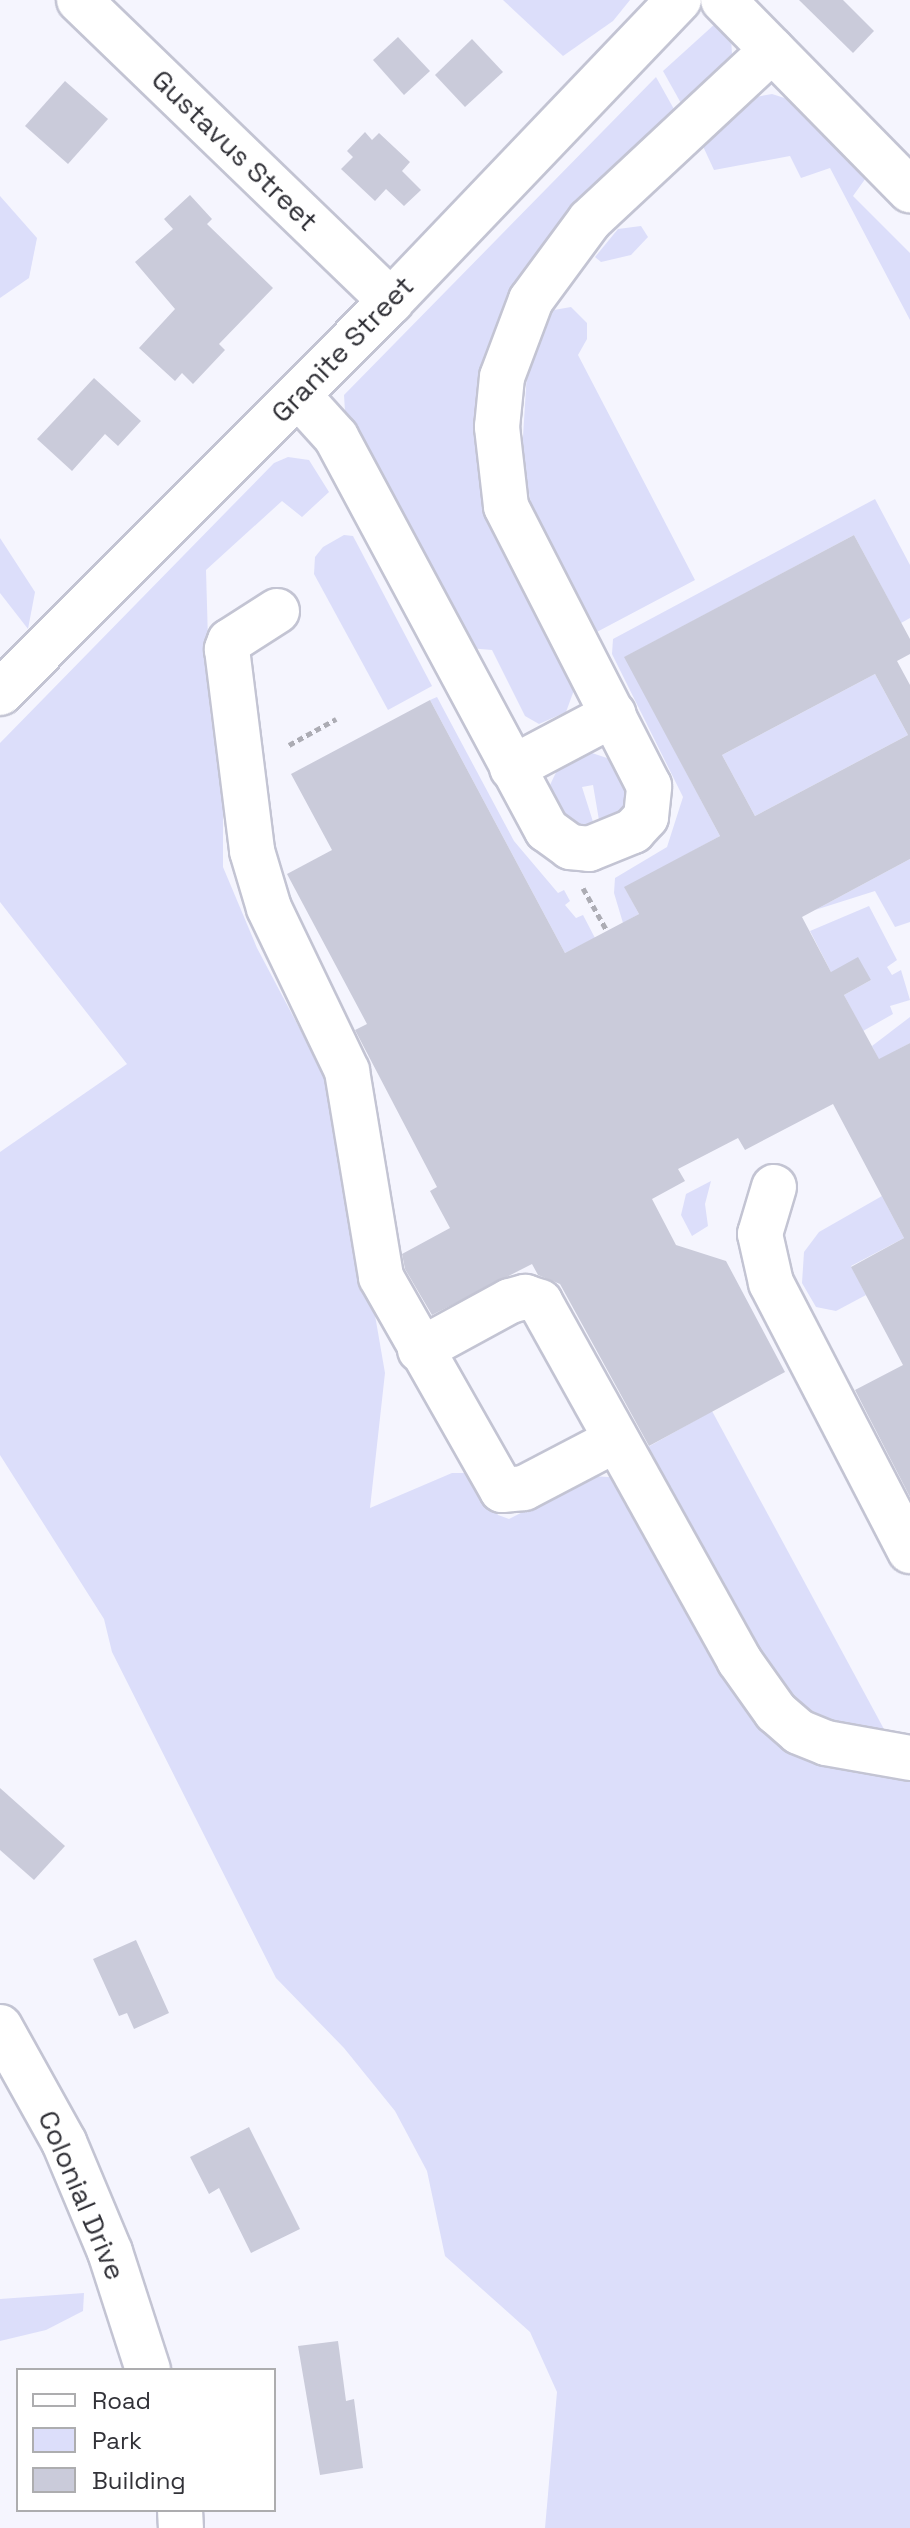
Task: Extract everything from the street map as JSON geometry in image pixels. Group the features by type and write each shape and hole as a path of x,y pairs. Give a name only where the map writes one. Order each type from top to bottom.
{"street":[{"name":"Gustavus Street","path":"79,0 391,301"},
{"name":"Granite Street","path":"0,693 391,301 679,0"},
{"path":"723,0 910,190"},
{"path":"298,395 336,437 538,818 557,842 589,849 618,840 633,831 650,803 649,786 506,506 497,427 502,377 531,300 590,220 772,50"},
{"path":"277,611 236,636 227,649 252,851 269,908 347,1071 364,1151 375,1260 420,1350 502,1490 524,1488 616,1440"},
{"path":"512,768 614,714"},
{"path":"774,1187 760,1234 771,1283 910,1551"},
{"path":"420,1350 510,1301 533,1298 739,1660 776,1712 799,1732 826,1743 910,1758"},
{"name":"Colonial Drive","path":"0,2027 64,2142 110,2252 147,2368"}],"path":[{"path":"289,745 336,719"},
{"path":"581,884 607,931"}],"green space":[{"path":"503,0 630,0 613,21 563,56"},
{"path":"716,23 731,37 732,54 682,105 663,71"},
{"path":"656,77 675,111 529,272 506,553 574,690 566,712 539,724 525,716 492,650 469,648 345,412 344,395"},
{"path":"772,94 797,102 868,175 853,196 910,253 910,320 830,168 801,178 790,156 714,170 701,142 750,98"},
{"path":"0,196 37,238 29,278 0,298"},
{"path":"641,226 648,237 631,255 601,262 595,257 618,229"},
{"path":"571,307 587,323 587,339 578,355 695,580 593,634 532,510 522,453 527,372 545,322 554,310"},
{"path":"288,457 309,460 329,492 302,517 282,501 206,570 210,710 223,800 223,867 257,948 338,1101 385,1373 370,1508 452,1473 465,1473 477,1480 498,1515 509,1519 593,1476 622,1478 739,1679 910,1771 910,2528 545,2528 557,2392 530,2332 445,2256 427,2171 395,2111 344,2048 276,1978 112,1652 104,1619 0,1455 0,1152 127,1064 0,902 0,743 274,463"},
{"path":"875,499 910,565 910,618 901,623 854,535 625,657 720,836 625,888 639,914 623,923 614,893 615,878 667,847 683,797 612,654 613,639"},
{"path":"344,535 353,536 432,686 388,710 314,574 315,557 323,547"},
{"path":"0,538 35,592 28,629 0,593"},
{"path":"875,674 908,735 755,816 722,755"},
{"path":"437,697 514,841 558,893 564,890 570,901 565,905 576,918 583,915 595,938 565,953 430,700"},
{"path":"589,752 616,761 627,793 623,811 600,826 593,785 582,787 595,828 583,828 559,815 550,785 559,766"},
{"path":"910,859 910,922 895,927 875,891 815,910"},
{"path":"869,906 897,960 887,967 892,975 901,970 910,1000 890,1006 893,1014 863,1031 844,995 871,980 831,972 810,931"},
{"path":"910,1017 910,1043 879,1060 872,1046"},
{"path":"711,1181 705,1204 708,1226 692,1236 681,1215 686,1194"},
{"path":"882,1196 904,1238 851,1266 866,1295 836,1311 816,1307 802,1283 804,1252 819,1232"},
{"path":"712,1411 885,1731 882,1742 780,1701 654,1474 648,1447"},
{"path":"84,2293 83,2311 46,2330 0,2341 0,2299"}],"building":[{"path":"799,0 843,0 874,31 853,53"},
{"path":"398,37 430,71 404,95 373,60"},
{"path":"472,39 503,72 465,107 435,75"},
{"path":"65,81 108,119 68,164 25,126"},
{"path":"365,132 372,140 379,133 410,162 402,171 421,190 404,206 386,189 375,201 341,169 353,157 347,151"},
{"path":"190,195 212,219 207,224 273,288 219,344 225,350 193,384 182,373 175,381 139,348 175,309 135,262 173,229 164,219"},
{"path":"94,378 141,421 118,446 105,434 72,471 37,439"},
{"path":"854,535 910,639 910,654 897,661 910,685 910,859 802,917 831,972 858,957 871,980 844,995 879,1059 910,1043 910,1497 855,1390 903,1365 851,1267 904,1238 833,1104 745,1150 738,1138 678,1169 685,1181 652,1199 676,1245 726,1261 785,1372 649,1446 560,1284 538,1275 532,1264 432,1315 405,1269 402,1254 450,1228 430,1191 437,1187 355,1030 367,1024 287,874 332,850 291,774 430,700 565,953 639,914 624,887 720,836 624,657","holes":["875,674 908,735 755,816 722,755"]},
{"path":"0,1788 65,1846 34,1880 0,1850"},
{"path":"136,1940 169,2013 134,2029 127,2013 119,2016 93,1959"},
{"path":"249,2127 300,2229 251,2253 219,2188 209,2194 190,2157"},
{"path":"338,2341 346,2401 354,2399 363,2468 320,2475 298,2346"}]}
